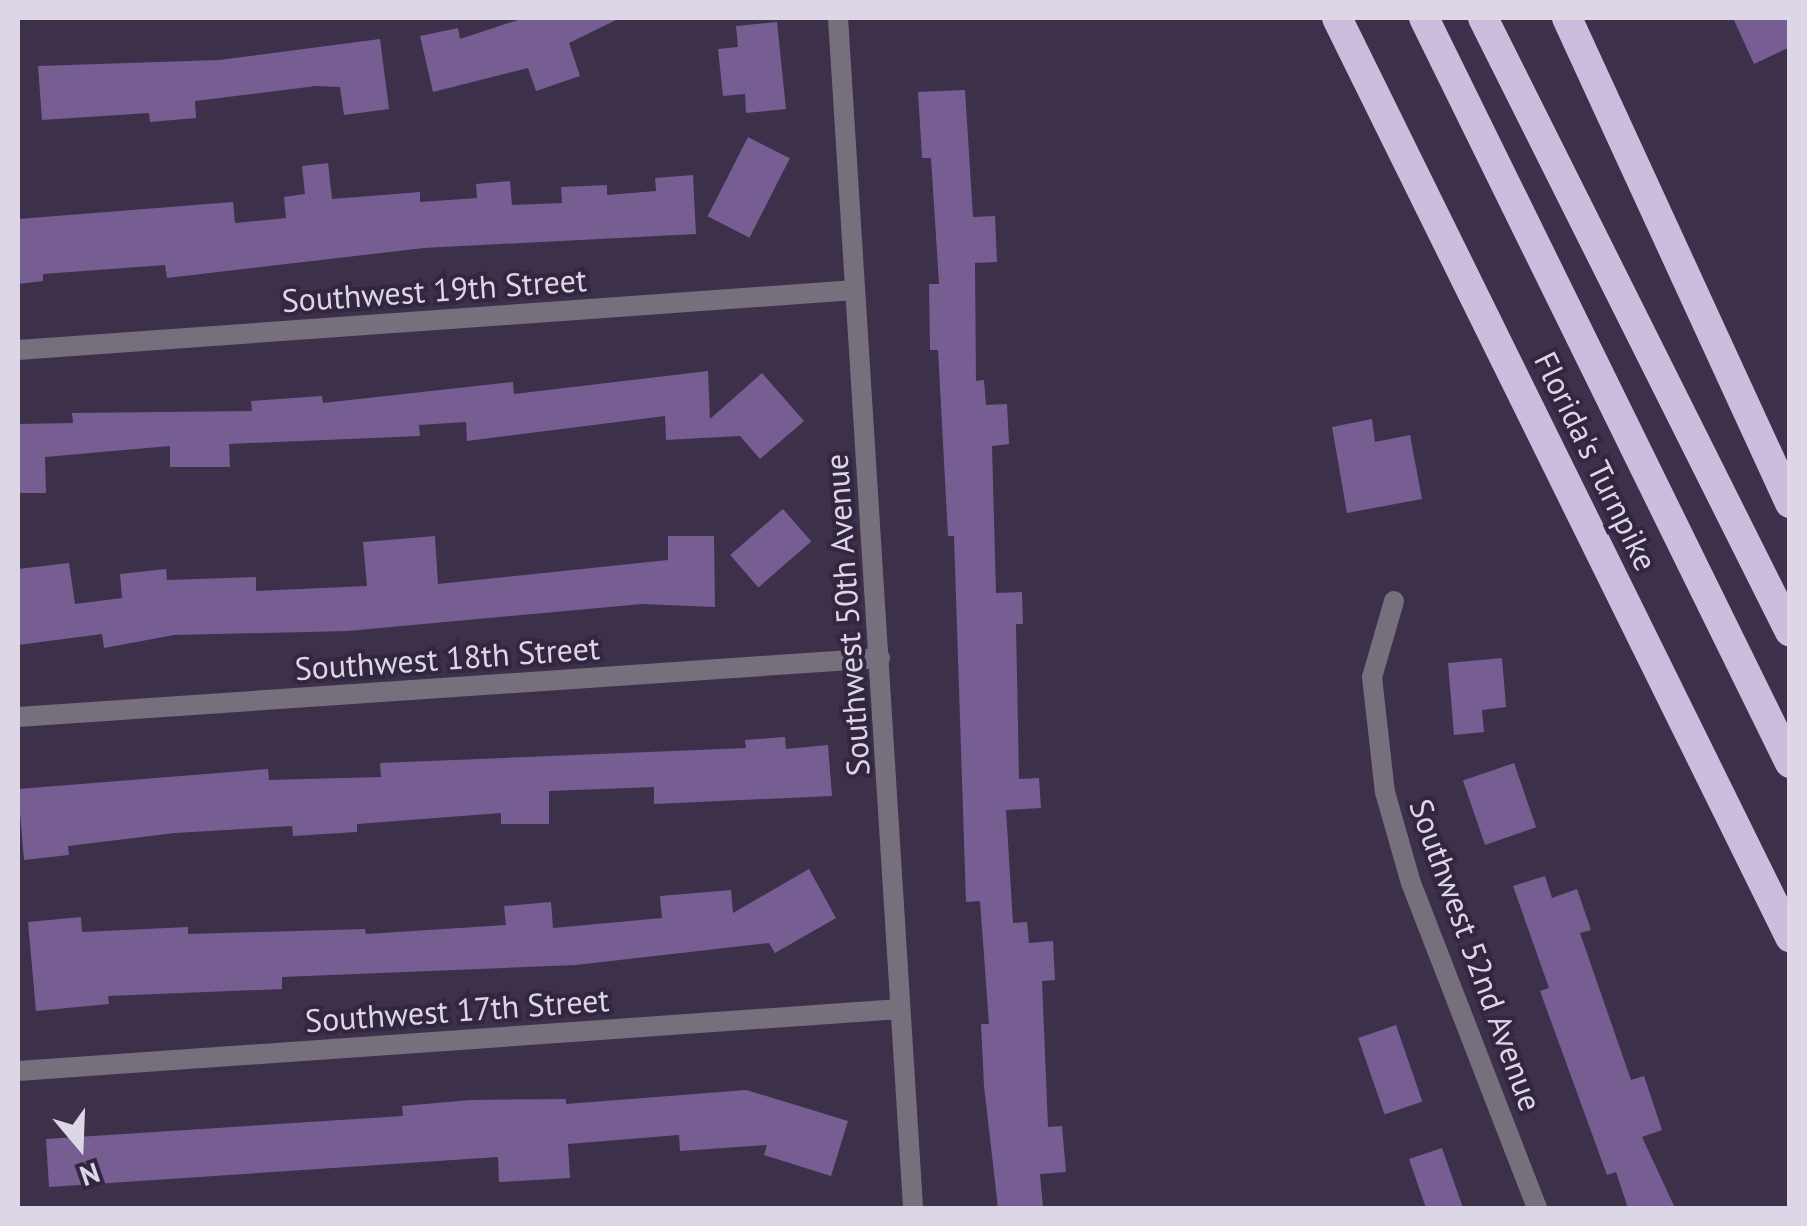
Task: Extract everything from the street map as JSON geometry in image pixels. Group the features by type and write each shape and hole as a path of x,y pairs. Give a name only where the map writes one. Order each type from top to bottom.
{"highway":[{"name":"Florida's Turnpike","path":"1337,18 1790,937"},
{"path":"1424,18 1790,763"},
{"path":"1483,18 1790,632"},
{"path":"1567,18 1790,503"}],"street":[{"name":"Southwest 50th Avenue","path":"838,18 913,1208"},
{"name":"Southwest 19th Street","path":"18,350 855,290"},
{"name":"Southwest 52nd Avenue","path":"1394,601 1372,677 1385,792 1411,882 1537,1208"},
{"name":"Southwest 18th Street","path":"18,717 880,658"},
{"name":"Southwest 17th Street","path":"18,1071 900,1009"}],"building":[{"path":"524,18 620,18 569,43 580,76 536,91 528,68 433,92 420,36 458,28 460,39"},
{"path":"1733,18 1790,18 1790,47 1754,64"},
{"path":"777,22 786,109 746,113 745,94 723,96 718,49 738,47 736,26"},
{"path":"380,39 389,109 344,115 340,87 316,86 195,101 196,118 150,122 149,113 42,120 38,66 219,60"},
{"path":"965,90 973,217 995,216 997,262 975,263 976,381 984,380 986,405 1007,404 1009,444 992,446 996,593 1022,592 1023,624 1016,624 1019,779 1039,778 1041,808 1006,810 1013,923 1027,922 1029,943 1053,941 1055,980 1042,981 1048,1127 1062,1126 1066,1172 1040,1174 1043,1208 998,1208 984,1086 981,1024 989,1024 980,901 966,902 954,536 948,536 938,350 930,350 929,284 939,284 931,158 922,158 918,92"},
{"path":"748,137 790,158 749,238 708,216"},
{"path":"328,163 332,199 420,192 420,202 477,198 476,184 510,181 512,205 562,203 561,187 607,185 607,195 656,191 655,178 693,175 696,234 424,248 167,278 165,265 43,274 43,281 18,284 18,219 233,202 235,223 286,218 284,197 305,194 302,166"},
{"path":"708,371 710,419 762,373 804,421 760,459 740,436 666,440 665,416 467,441 466,422 419,425 420,436 229,444 230,467 170,467 170,446 45,457 46,493 18,493 18,424 73,423 72,413 252,411 251,401 322,396 323,403 513,382 514,394"},
{"path":"1372,419 1375,442 1410,435 1422,499 1347,513 1332,427"},
{"path":"783,509 811,541 758,587 730,555"},
{"path":"435,536 438,584 668,560 668,536 714,536 715,607 642,604 348,631 174,635 104,648 102,634 18,645 18,569 69,563 75,604 122,598 120,574 166,569 167,580 256,577 256,591 367,586 363,542"},
{"path":"1502,658 1506,707 1482,710 1484,732 1454,735 1448,663"},
{"path":"785,737 786,749 828,745 832,796 654,804 654,787 549,791 549,824 501,824 501,813 357,824 357,832 293,836 292,826 175,833 68,846 69,855 24,860 18,789 268,769 269,780 381,777 380,763 746,748 745,740"},
{"path":"1514,763 1536,827 1485,845 1463,781"},
{"path":"809,869 836,918 775,953 769,943 576,965 282,977 282,989 108,996 109,1004 36,1011 28,922 81,917 82,932 188,927 188,934 365,929 366,934 506,925 504,906 551,902 553,928 662,918 660,896 731,890 733,913"},
{"path":"1545,876 1552,898 1577,889 1591,930 1580,933 1631,1080 1644,1076 1662,1130 1642,1137 1675,1208 1628,1208 1616,1172 1607,1175 1540,991 1549,988 1513,886"},
{"path":"1396,1025 1422,1102 1385,1115 1358,1038"},
{"path":"746,1090 848,1121 831,1176 764,1155 767,1145 680,1151 679,1135 568,1144 570,1178 499,1182 498,1157 49,1187 46,1139 403,1116 402,1106 471,1100 566,1099 566,1104"},
{"path":"1442,1148 1463,1208 1426,1208 1409,1159"}]}
